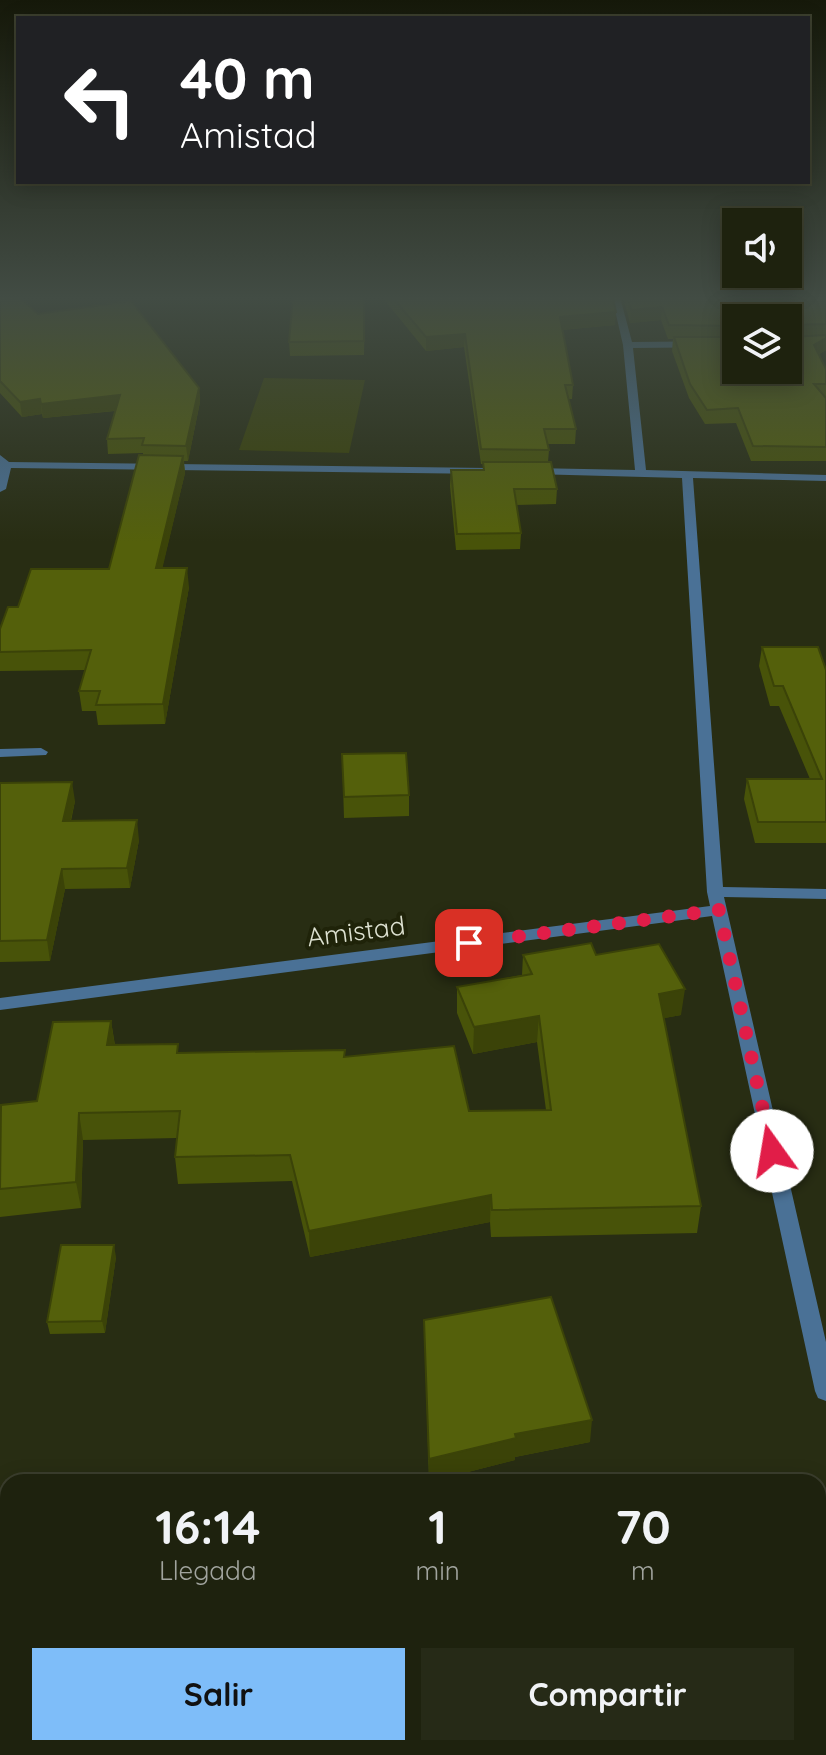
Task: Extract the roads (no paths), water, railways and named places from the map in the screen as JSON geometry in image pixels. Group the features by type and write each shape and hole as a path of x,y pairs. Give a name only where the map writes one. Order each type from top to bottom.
{"street":[{"path":"631,379 641,472"},
{"path":"0,489 3,461 498,471"},
{"path":"514,471 826,478"},
{"path":"687,473 717,901 826,1391"},
{"path":"0,753 41,752"},
{"name":"Amistad","path":"0,1004 717,901 826,894"}]}
